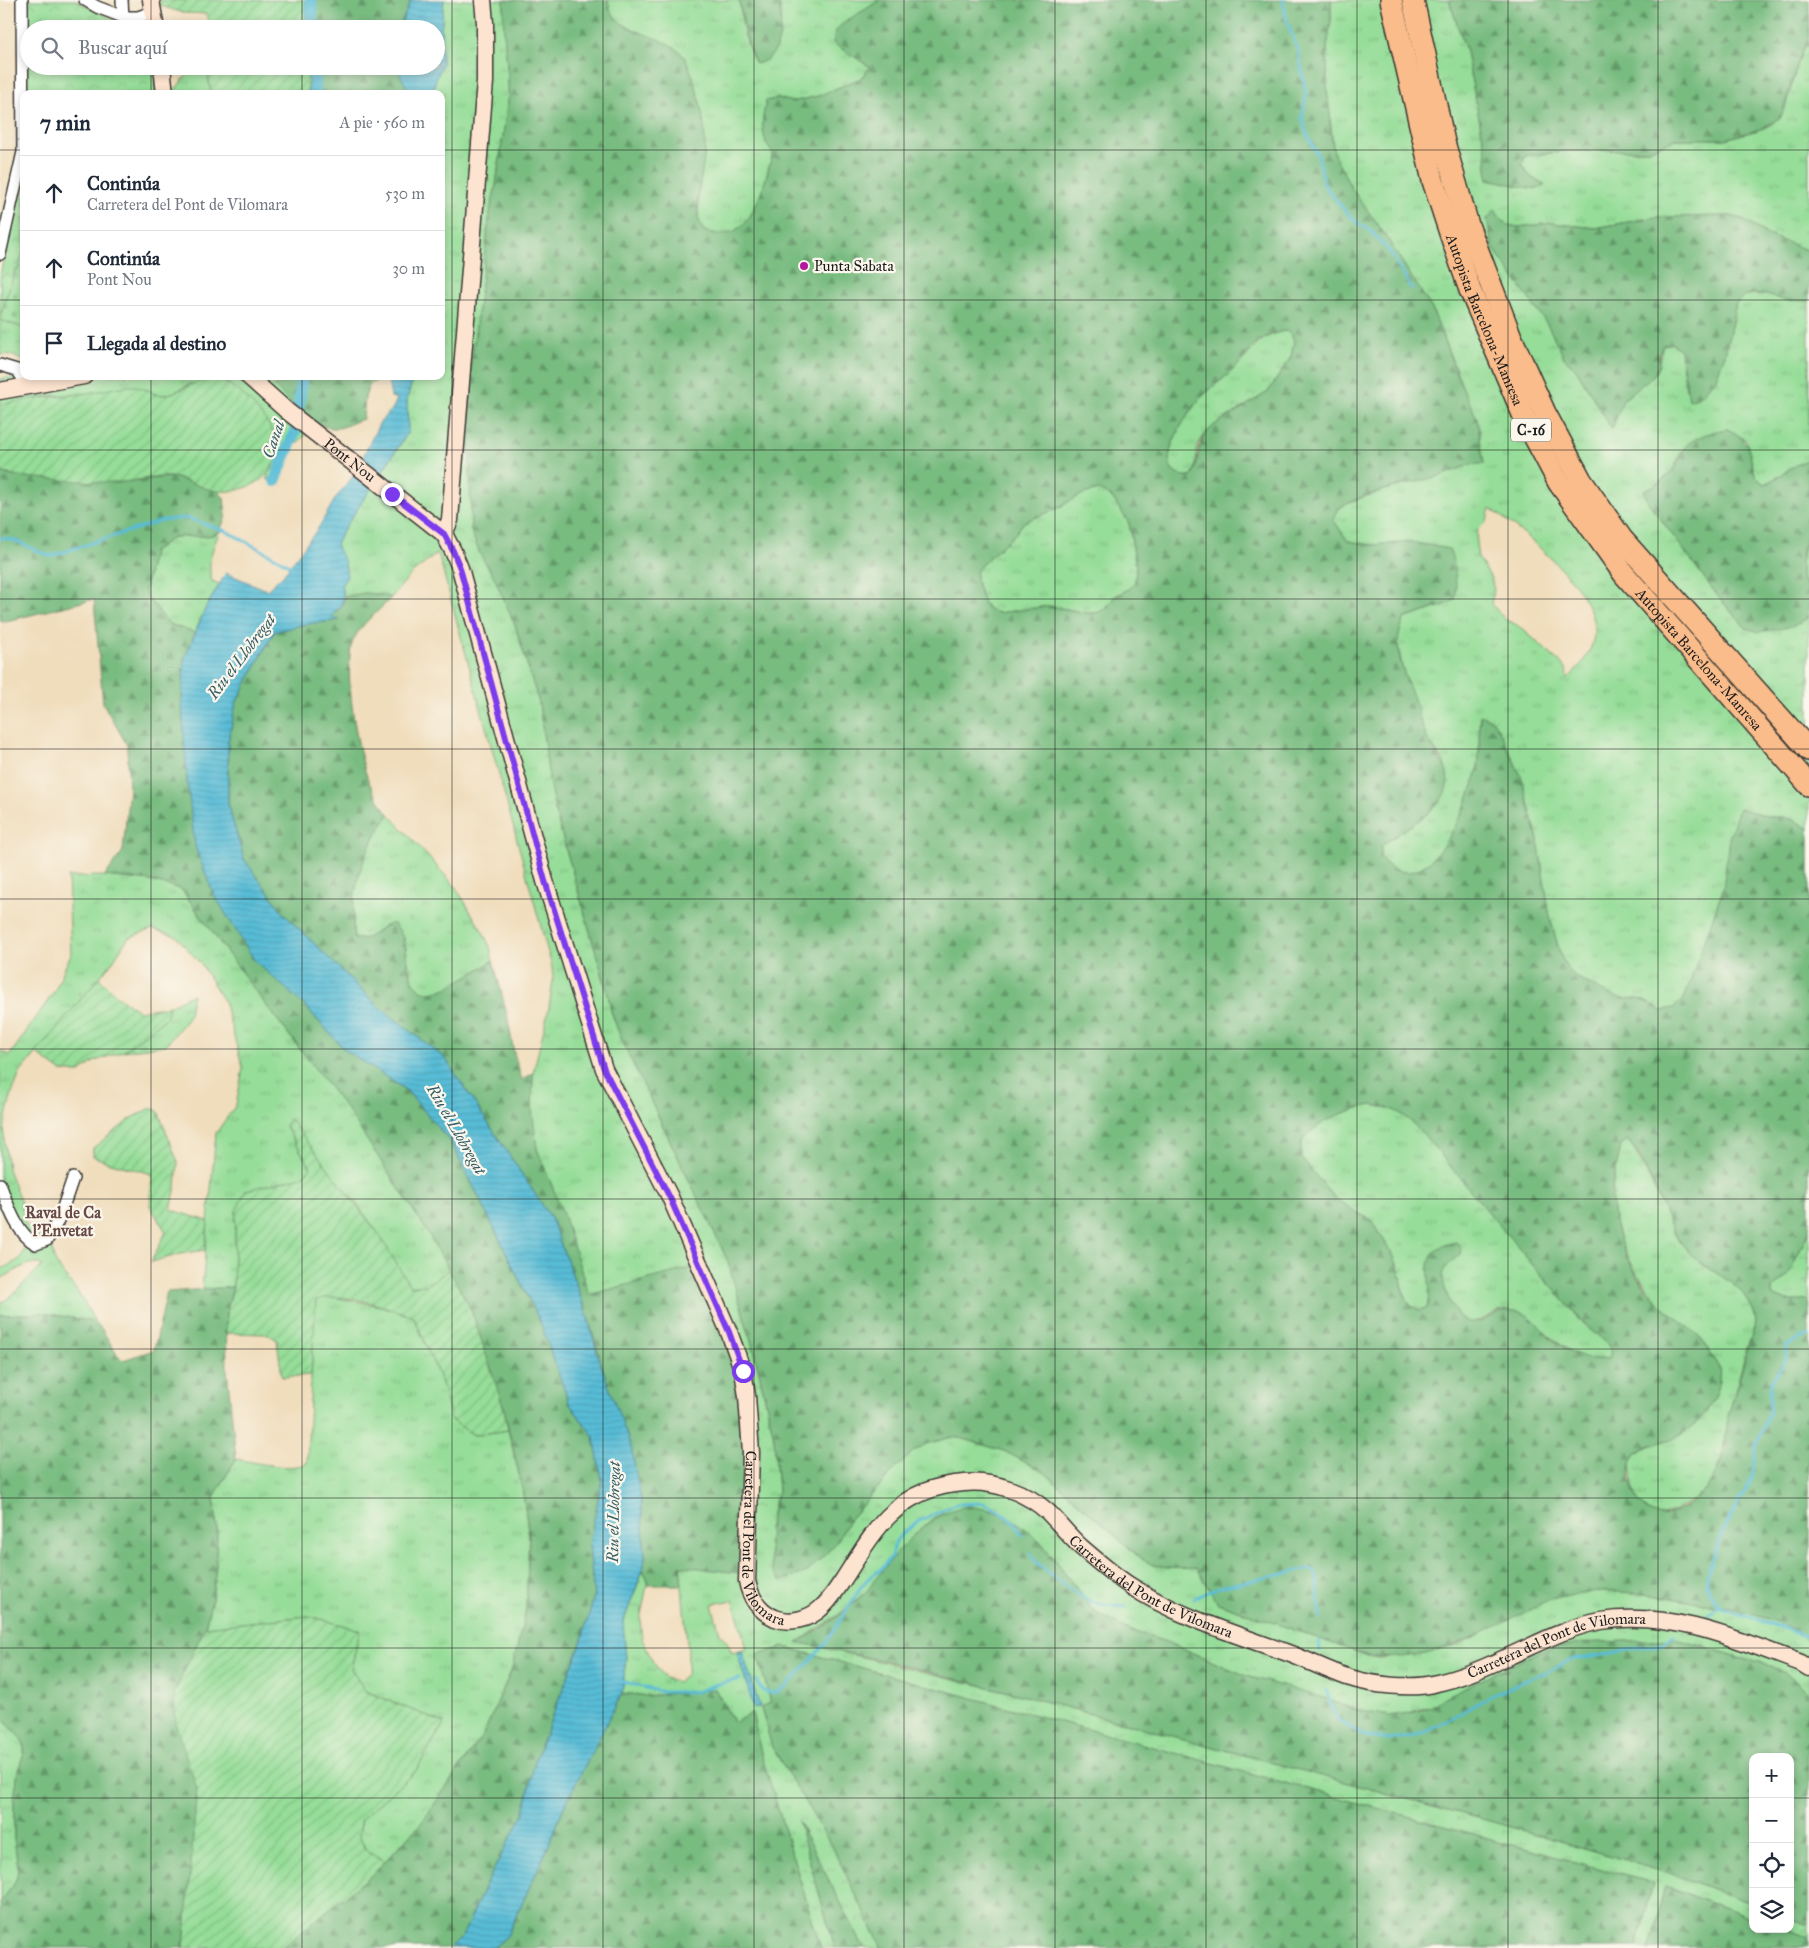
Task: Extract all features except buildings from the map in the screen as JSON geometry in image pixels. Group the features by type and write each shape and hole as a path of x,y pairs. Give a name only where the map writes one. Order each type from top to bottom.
{"highway":[{"name":"Autopista Barcelona-Manresa","path":"1392,0 1433,180 1451,236 1491,342 1534,435 1559,483 1624,574 1742,706 1809,785"},
{"name":"Autopista Barcelona-Manresa","path":"1413,0 1444,142 1468,225 1511,337 1545,413 1581,480 1622,539 1809,750"}],"street":[{"path":"22,0 22,20"},
{"path":"86,0 126,20"},
{"path":"122,0 123,17"},
{"path":"440,532 450,520 484,81 485,23 483,0"},
{"path":"123,17 138,17 152,6 154,20"},
{"path":"22,75 22,90"},
{"path":"0,254 20,161"},
{"path":"0,365 17,370 20,374"},
{"path":"24,380 28,386"},
{"path":"0,391 62,380"},
{"name":"Pont Nou","path":"252,380 287,411 440,532"},
{"name":"Carretera del Pont de Vilomara","path":"440,532 453,551 460,568 545,881 604,1069 670,1198 729,1332 743,1371 747,1396 751,1453 747,1572 749,1590 762,1611 786,1621 811,1615 821,1609 877,1529 890,1514 909,1498 927,1489 942,1485 973,1482 996,1485 1019,1493 1045,1510 1079,1545 1127,1584 1147,1595 1198,1620 1348,1677 1382,1684 1406,1686 1435,1684 1503,1659 1571,1629 1600,1621 1628,1618 1689,1626 1728,1637 1801,1663 1809,1668"},
{"path":"0,1184 10,1211 26,1239 36,1244 47,1240 60,1219 73,1178"}],"green space":[{"path":"25,0 76,0 114,20 25,20"},
{"path":"159,0 305,0 306,20 208,20 207,14 184,13 161,6"},
{"path":"305,0 411,0 402,20 306,20"},
{"path":"444,0 504,0 503,13 508,100 496,185 490,213 469,381 471,531 480,554 494,576 515,625 539,703 555,811 608,994 611,1011 622,1041 727,1259 754,1351 774,1437 778,1491 769,1529 770,1557 808,1572 836,1543 849,1520 894,1470 914,1451 926,1444 952,1437 1004,1451 1044,1472 1139,1557 1164,1568 1196,1568 1218,1603 1368,1656 1384,1659 1457,1645 1548,1601 1585,1593 1623,1592 1680,1599 1720,1607 1774,1621 1791,1628 1809,1642 1809,1694 1788,1674 1777,1668 1676,1639 1579,1643 1539,1652 1443,1698 1432,1706 1390,1716 1364,1712 1247,1676 1169,1643 1129,1630 1095,1612 1039,1540 1018,1523 994,1510 943,1513 932,1519 910,1539 867,1591 837,1616 798,1642 1013,1693 1493,1822 1661,1870 1749,1903 1749,1917 1665,1886 1649,1948 1637,1948 1653,1883 785,1647 757,1654 771,1702 761,1708 772,1747 834,1850 882,1948 864,1948 799,1823 835,1948 821,1948 762,1757 752,1713 734,1723 715,1689 648,1696 622,1693 626,1658 623,1623 643,1570 648,1580 640,1620 642,1639 653,1662 665,1678 677,1682 687,1674 688,1653 680,1565 739,1573 740,1396 730,1359 708,1298 694,1268 589,1295 558,1202 537,1149 532,1115 533,1073 549,1008 553,980 552,967 438,553 411,574 391,598 368,594 345,597 341,586 336,545 342,532 408,433 407,398 413,380 445,380 445,90 434,90 438,75 445,75 445,20 442,20","holes":["733,1600 747,1649 732,1653 727,1642 720,1634 712,1604"]},
{"path":"504,0 608,0 612,13 620,22 671,45 682,54 689,66 695,85 704,125 705,154 697,208 698,217 704,231 724,234 735,231 744,224 758,202 773,154 766,141 763,129 766,101 778,98 792,102 818,96 861,78 870,67 833,43 834,35 843,24 879,0 1331,0 1331,20 1327,48 1327,89 1334,154 1352,189 1383,232 1432,309 1460,383 1477,418 1484,464 1467,466 1440,476 1374,493 1337,509 1334,521 1348,541 1372,545 1411,542 1449,549 1455,574 1455,600 1404,619 1398,642 1402,668 1424,731 1447,773 1446,789 1442,798 1431,811 1382,845 1380,857 1396,870 1412,871 1427,863 1442,848 1465,807 1477,772 1480,715 1492,720 1499,730 1521,776 1538,840 1550,918 1561,957 1567,968 1576,977 1610,995 1623,999 1638,999 1650,1003 1661,1011 1673,1008 1684,999 1723,889 1729,838 1739,808 1770,817 1783,817 1796,821 1809,829 1809,1231 1789,1274 1772,1289 1772,1296 1789,1301 1809,1301 1809,1642 1784,1625 1742,1612 1661,1596 1604,1592 1567,1596 1548,1601 1461,1642 1438,1650 1391,1658 1368,1656 1218,1603 1196,1568 1175,1569 1162,1567 1143,1560 1044,1472 1004,1451 952,1437 926,1444 914,1451 894,1470 849,1520 836,1543 808,1572 781,1581 772,1571 769,1543 771,1516 778,1491 774,1437 754,1350 727,1259 622,1041 611,1011 608,994 555,811 539,703 515,625 494,577 480,554 471,531 469,381 490,213 496,185 508,100 503,13","holes":["1286,331 1292,335 1294,343 1291,357 1268,392 1213,426 1202,440 1197,464 1191,477 1178,474 1171,467 1169,457 1172,445 1192,409 1207,392 1238,365 1258,342","1099,490 1112,497 1129,523 1136,567 1135,582 1129,589 1115,596 1105,609 1097,613 1049,606 998,613 989,610 984,603 976,580 976,572 981,565 1015,534 1024,522 1054,510 1083,494","1372,1105 1396,1111 1407,1118 1425,1136 1587,1327 1607,1343 1611,1351 1609,1358 1593,1359 1577,1355 1550,1337 1529,1316 1514,1311 1503,1312 1476,1323 1468,1323 1461,1318 1448,1297 1443,1278 1446,1267 1461,1255 1462,1248 1456,1242 1443,1246 1435,1252 1431,1259 1428,1307 1420,1310 1413,1307 1403,1292 1401,1276 1395,1259 1372,1220 1357,1213 1335,1198 1301,1158 1302,1142 1314,1129 1344,1113","1627,1140 1639,1156 1680,1241 1698,1261 1729,1282 1744,1295 1750,1303 1756,1322 1728,1416 1719,1467 1702,1493 1686,1507 1667,1515 1657,1515 1648,1511 1640,1504 1631,1484 1631,1463 1641,1449 1674,1438 1688,1430 1700,1419 1714,1397 1719,1371 1703,1341 1646,1289 1636,1274 1621,1242 1613,1209 1612,1193 1621,1145"]},
{"path":"608,0 739,0 744,33 752,57 778,41 781,14 779,0 879,0 859,15 846,20 858,59 870,67 861,78 818,96 792,102 778,98 765,142 773,153 758,202 744,224 735,231 717,234 704,231 698,219 700,103 688,64 642,33 616,21 609,10"},
{"path":"739,0 779,0 781,19 776,47 772,55 756,64 747,40"},
{"path":"1331,0 1449,0 1465,47 1486,153 1488,179 1537,189 1545,184 1534,179 1524,169 1522,165 1525,156 1566,151 1648,150 1676,139 1725,139 1772,124 1785,108 1800,57 1804,47 1809,45 1809,251 1768,235 1742,219 1731,216 1656,217 1595,228 1552,223 1518,227 1508,225 1501,219 1487,220 1493,248 1547,324 1565,358 1576,369 1612,429 1623,400 1638,388 1658,365 1663,345 1672,343 1680,350 1686,390 1698,397 1715,381 1725,354 1736,303 1744,297 1753,294 1763,294 1784,300 1809,301 1809,460 1764,484 1756,478 1746,440 1727,429 1714,432 1702,436 1686,446 1680,453 1673,470 1652,490 1648,502 1720,599 1746,628 1798,624 1809,617 1809,829 1796,821 1783,817 1770,817 1739,808 1723,889 1684,1000 1673,1008 1661,1011 1650,1003 1638,999 1623,999 1610,995 1576,977 1567,969 1561,957 1550,918 1538,840 1521,776 1499,730 1492,720 1480,716 1477,773 1465,808 1442,848 1427,863 1412,871 1396,870 1380,857 1382,845 1433,810 1447,773 1443,760 1427,739 1403,670 1398,645 1399,632 1404,619 1443,606 1448,549 1411,542 1372,545 1348,541 1334,521 1337,509 1349,502 1391,488 1442,475 1471,463 1484,463 1480,444 1480,431 1432,309 1383,232 1352,189 1334,154 1327,89 1327,48 1331,20","holes":["1490,508 1540,548 1574,584 1587,603 1593,623 1593,641 1586,657 1568,679 1566,668 1527,633 1517,625 1506,620 1491,604 1494,590 1491,578 1478,557 1476,543 1478,530 1487,521"]},
{"path":"1449,0 1809,0 1809,45 1804,47 1800,57 1781,117 1761,129 1725,139 1676,139 1648,150 1566,151 1525,156 1522,165 1526,172 1534,179 1545,184 1538,189 1488,179 1486,153 1465,47"},
{"path":"26,75 154,75 156,90 26,90"},
{"path":"187,75 208,75 210,90 175,90"},
{"path":"208,75 307,75 308,90 210,90"},
{"path":"307,75 401,75 408,90 308,90"},
{"path":"20,183 20,263 18,270 15,270 0,317 0,275"},
{"path":"1495,210 1508,225 1518,227 1552,223 1595,228 1656,217 1731,216 1742,219 1768,235 1809,251 1809,301 1784,300 1763,294 1753,294 1744,297 1736,303 1725,354 1715,381 1698,397 1689,400 1680,350 1672,343 1663,345 1659,354 1659,365 1654,375 1623,400 1612,429 1576,369 1565,359 1547,324 1493,248 1487,220"},
{"path":"20,263 20,327 0,320 15,269 18,270"},
{"path":"0,320 20,327 20,360 13,356 0,355"},
{"path":"1286,331 1292,335 1294,342 1291,357 1268,392 1213,426 1206,433 1198,446 1196,466 1191,477 1174,474 1169,464 1172,445 1192,409 1203,396 1231,372 1263,340 1269,336"},
{"path":"20,376 20,380 222,380 190,384 169,395 153,394 151,391 47,396 0,405 0,379"},
{"path":"205,380 222,381 250,401 266,421 274,436 277,449 275,462 259,481 232,491 217,491 182,479 170,477 100,482 16,476 0,472 0,405 29,399 82,394 127,386 135,386 151,391 153,394 161,395 176,392"},
{"path":"222,380 268,380 288,400 317,424 292,448 279,483 268,480 267,474 273,468 255,408"},
{"path":"276,380 378,380 370,384 365,397 363,419 337,428 328,427 311,420 275,387"},
{"path":"1727,429 1744,441 1754,471 1764,484 1796,465 1809,460 1809,531 1802,550 1801,570 1802,580 1809,590 1809,617 1798,624 1759,632 1746,628 1720,599 1648,502 1644,490 1667,477 1688,444 1701,436"},
{"path":"0,472 11,476 119,482 169,477 218,491 224,498 226,516 220,531 213,535 173,537 153,552 145,590 147,597 169,624 195,633 184,660 187,781 304,1005 344,1049 407,1091 450,1141 541,1324 569,1403 594,1437 602,1480 589,1545 594,1597 580,1646 535,1760 524,1813 486,1884 462,1937 451,1948 281,1948 374,1873 422,1822 484,1733 512,1669 526,1610 529,1536 522,1487 504,1409 471,1309 425,1228 348,1111 256,992 181,889 151,881 105,876 123,851 129,788 127,745 103,703 94,599 3,622 0,620"},
{"path":"1099,490 1112,497 1129,523 1136,567 1135,582 1129,589 1115,596 1105,609 1097,613 1049,606 998,613 989,610 984,603 976,580 976,572 981,565 1015,534 1024,522 1054,510 1083,494"},
{"path":"220,531 210,561 210,574 212,581 220,584 206,607 195,633 169,624 147,597 145,590 153,552 173,537 213,535"},
{"path":"1809,531 1809,590 1802,575 1801,560"},
{"path":"364,593 379,594 391,598 356,635 350,653 349,670 350,690 360,753 373,791 389,814 371,844 359,873 354,904 354,939 366,938 393,923 401,933 405,944 412,980 422,991 436,992 451,986 493,961 522,1080 533,1073 532,1109 537,1149 561,1208 589,1295 694,1267 728,1348 741,1397 745,1441 745,1485 740,1573 680,1566 682,1585 647,1585 648,1580 643,1570 645,1559 641,1499 587,1314 551,1218 445,1058 378,1006 285,915 244,859 228,805 228,742 236,703 274,632 301,625 339,620 331,616 341,607 345,597"},
{"path":"389,814 455,886 490,947 493,961 439,991 426,992 415,984 411,976 404,937 385,925 371,936 363,939 354,939 354,904 359,873 371,844"},
{"path":"105,876 151,881 181,889 256,992 348,1111 425,1228 449,1270 427,1285 410,1287 380,1236 353,1199 285,1126 311,1168 301,1177 236,1211 233,1287 202,1289 216,1133 236,1105 243,1068 224,1001 200,963 176,936 152,929 128,938 113,961 20,1073 12,1093 5,1120 4,1138 8,1169 21,1203 24,1220 28,1227 39,1233 46,1231 57,1232 53,1242 53,1251 57,1266 81,1297 95,1322 43,1313 0,1315 0,1303 9,1298 42,1266 40,1264 28,1264 0,1279 0,1270 20,1259 26,1247 15,1234 0,1208 0,1051 10,1055 54,992 71,954 68,877"},
{"path":"99,978 117,996 139,1011 169,1006 166,1018 124,1051 95,1061 80,1072 62,1072 36,1053"},
{"path":"193,994 188,1018 166,1045 124,1051 166,1018 169,1006"},
{"path":"1372,1105 1396,1110 1414,1124 1438,1149 1531,1263 1587,1327 1607,1343 1611,1351 1609,1358 1595,1359 1582,1357 1560,1344 1528,1318 1510,1310 1503,1310 1479,1321 1466,1324 1448,1300 1443,1278 1445,1268 1461,1255 1456,1242 1429,1291 1428,1307 1420,1310 1413,1307 1403,1292 1401,1276 1395,1259 1372,1220 1349,1209 1335,1198 1301,1158 1302,1142 1314,1129 1344,1113"},
{"path":"151,1108 158,1111 178,1162 171,1210 208,1221 205,1250 151,1262 166,1232 150,1206 152,1174 107,1162 93,1156 93,1148 132,1118"},
{"path":"290,1119 380,1236 410,1286 427,1285 449,1270 471,1309 504,1409 508,1430 474,1435 451,1420 444,1388 414,1317 391,1309 365,1301 339,1297 316,1300 311,1375 282,1377 277,1340 268,1334 226,1333 226,1315 233,1287 236,1211 246,1190 301,1177 311,1168 285,1125"},
{"path":"1627,1140 1648,1175 1675,1235 1698,1261 1725,1278 1743,1294 1752,1307 1756,1322 1728,1417 1722,1457 1713,1481 1695,1499 1674,1512 1658,1516 1650,1513 1638,1502 1633,1487 1631,1462 1642,1449 1664,1441 1705,1415 1716,1392 1719,1368 1702,1339 1662,1306 1652,1294 1636,1272 1621,1243 1614,1219 1611,1194 1621,1145"},
{"path":"1809,1231 1809,1301 1789,1301 1772,1296 1772,1289 1789,1274"},
{"path":"233,1287 226,1315 227,1369 236,1459 214,1497 217,1527 216,1566 212,1599 205,1627 174,1693 188,1758 197,1789 184,1948 0,1948 0,1902 13,1886 17,1877 14,1800 18,1771 24,1753 24,1743 18,1734 0,1717 0,1315 43,1313 95,1322 123,1360 154,1350 167,1292"},
{"path":"328,1296 381,1306 414,1317 444,1388 451,1420 474,1435 508,1430 522,1487 529,1536 526,1610 512,1669 484,1733 422,1822 385,1861 366,1850 359,1835 362,1818 415,1772 444,1723 365,1691 351,1669 360,1630 308,1616 205,1627 212,1599 216,1566 217,1527 214,1497 236,1459 292,1467 307,1463 316,1300"},
{"path":"969,1506 999,1513 1014,1521 1039,1540 1095,1612 1129,1630 1169,1643 1247,1676 1327,1699 1351,1709 1390,1716 1419,1711 1539,1652 1579,1643 1676,1639 1777,1668 1788,1674 1809,1694 1809,1925 1794,1919 1794,1753 1749,1753 1749,1903 1661,1870 1493,1822 1013,1693 898,1664 797,1642 823,1627 860,1598 906,1542 917,1532 941,1515"},
{"path":"308,1616 360,1630 351,1669 365,1691 444,1723 415,1772 362,1818 359,1835 365,1850 385,1861 374,1873 281,1948 184,1948 197,1789 176,1725 174,1693 205,1627"},
{"path":"785,1647 1653,1883 1637,1948 882,1948 834,1850 772,1747 761,1708 771,1702 757,1654"},
{"path":"715,1689 734,1723 752,1713 762,1757 821,1948 493,1948 507,1936 548,1847 563,1809 622,1693 648,1696"},
{"path":"0,1717 18,1734 24,1743 24,1753 18,1771 14,1800 17,1877 13,1886 0,1902"},
{"path":"798,1821 864,1948 835,1948"},
{"path":"1665,1886 1749,1917 1749,1933 1793,1933 1809,1939 1809,1948 1649,1948"},
{"path":"1794,1919 1809,1925 1809,1939 1793,1933"}],"water":[{"path":"411,0 444,0 442,20 402,20"},
{"path":"400,75 438,75 434,90 408,90"},
{"name":"Riu el Llobregat","path":"388,380 413,380 407,398 408,432 342,532 336,545 345,563 347,577 341,586 342,603 331,616 340,620 301,625 274,632 236,703 228,742 228,805 244,859 285,915 378,1006 445,1058 551,1218 587,1314 599,1360 631,1446 641,1499 645,1559 643,1570 623,1623 626,1658 622,1693 563,1809 548,1847 507,1936 493,1948 451,1948 462,1937 486,1884 524,1813 535,1760 580,1646 594,1597 589,1545 602,1480 594,1437 569,1403 541,1324 450,1141 407,1091 344,1049 304,1005 255,961 214,895 195,847 187,781 182,704 184,660 206,607 226,573 267,590 283,575 319,527 335,499 354,475 380,422 393,408 397,399 391,397"},
{"path":"742,1651 760,1707 754,1709 737,1653"}],"waterway":[{"name":"Canal","path":"311,0 312,20"},
{"path":"1283,0 1287,22 1299,53 1306,96 1302,118 1307,134 1319,158 1324,185 1346,212 1360,225 1370,230 1390,252 1412,289"},
{"name":"Canal","path":"314,75 315,90"},
{"name":"Canal","path":"275,481 296,429 302,380"},
{"path":"0,538 13,540 51,556 164,520 187,518 226,531 293,567"},
{"path":"1809,1335 1786,1346 1787,1358 1771,1382 1769,1414 1756,1444 1752,1478 1721,1535 1707,1576 1709,1591 1718,1606 1724,1610 1809,1638"},
{"path":"756,1680 762,1690 769,1693 777,1692 787,1686 826,1643 863,1584 879,1571 891,1557 896,1541 917,1522 956,1504 983,1503 1014,1522 1022,1535"},
{"path":"1030,1553 1050,1574 1079,1595 1099,1604 1126,1607"},
{"path":"1194,1598 1219,1587 1309,1569 1313,1570 1317,1576 1320,1619"},
{"path":"1706,1615 1718,1606"},
{"path":"1326,1690 1334,1713 1339,1720 1367,1736 1388,1740 1395,1739 1424,1733 1489,1697 1574,1659 1652,1646 1663,1643 1674,1636"},
{"path":"1319,1641 1320,1652"},
{"path":"620,1681 662,1692 696,1692 714,1685 740,1679"}],"place":[{"name":"Punta Sabata","path":"804,266"}],"district":[{"name":"Raval de Ca l'Envetat","path":"63,1221"}],"route":[{"path":"392,494 436,530 444,534 460,568 545,881 604,1069 670,1198 729,1332 743,1371"}]}
